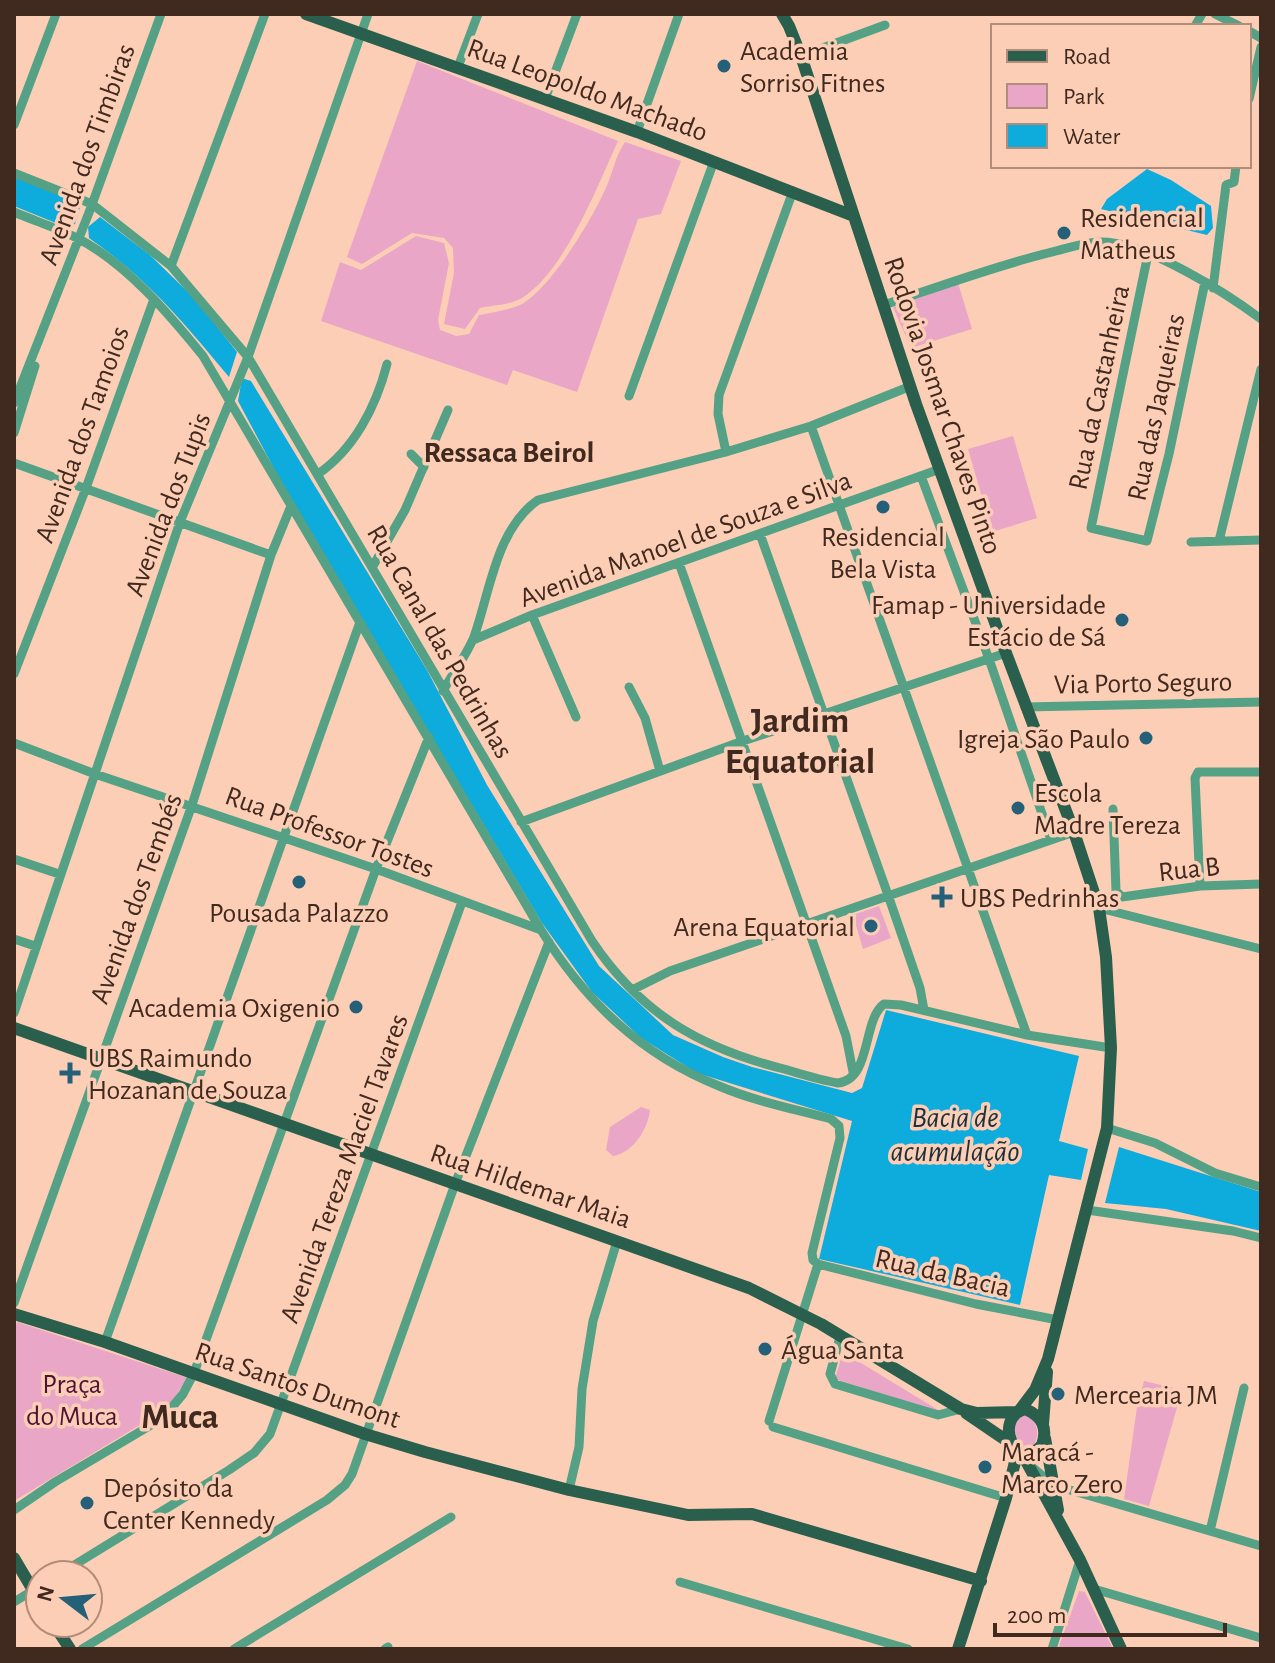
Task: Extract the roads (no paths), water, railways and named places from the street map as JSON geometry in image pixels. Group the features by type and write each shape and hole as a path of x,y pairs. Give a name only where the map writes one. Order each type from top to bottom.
{"main road":[{"name":"Rua Leopoldo Machado","path":"306,14 637,132 851,215"},
{"name":"Rodovia Josmar Chaves Pinto","path":"782,14 789,20 851,215 1099,908 1106,957 1111,1048 1107,1128 1048,1359 1035,1390 1018,1412"},
{"name":"Rua Hildemar Maia","path":"14,1028 749,1288 802,1314 961,1409 977,1413 1018,1412"},
{"name":"Rua Santos Dumont","path":"14,1314 105,1342 365,1434 569,1490 688,1515 752,1514 981,1581"},
{"name":"Rodovia Josmar Chaves Pinto","path":"1048,1359 1044,1430 1060,1521"},
{"path":"958,1649 1019,1452 1009,1427 1018,1412 1025,1409 1034,1413 1044,1430 1038,1449 1031,1453 1019,1452 961,1409"},
{"name":"Rodovia Josmar Chaves Pinto","path":"1019,1452 1060,1521 1121,1649"}],"street":[{"path":"14,125 56,14"},
{"name":"Avenida dos Timbiras","path":"14,403 91,207 161,14"},
{"path":"171,266 265,14"},
{"name":"Avenida dos Tupis","path":"14,1013 180,522 247,360 368,14"},
{"path":"458,67 478,14"},
{"path":"545,99 577,14"},
{"path":"637,132 679,14"},
{"path":"1215,14 1235,24"},
{"path":"801,56 885,25"},
{"path":"1251,90 1261,47"},
{"path":"629,396 714,161"},
{"name":"Rua das Jaqueiras","path":"1147,541 1209,285 1226,185 1234,182 1236,168"},
{"name":"Rua Canal das Pedrinhas","path":"14,173 91,207 171,266 247,360 373,566 443,691 592,941 632,990 673,1025 736,1057 832,1082 844,1082 854,1075"},
{"path":"726,452 718,414 719,395 793,191"},
{"name":"Rua Canal das Pedrinhas","path":"14,212 80,236 154,299 203,356 541,930 596,1005 664,1059 720,1087 831,1119 840,1131 812,1253 814,1262 818,1264"},
{"path":"884,305 1003,264 1088,244 1116,244 1148,254 1209,285 1261,319"},
{"name":"Rua da Castanheira","path":"1147,541 1091,528 1148,254"},
{"name":"Avenida dos Tamoios","path":"14,674 154,299"},
{"name":"Avenida dos Timbiras","path":"14,433 52,309"},
{"path":"318,474 349,447 364,423 387,364"},
{"path":"1219,541 1261,369"},
{"path":"443,691 473,640 503,549 520,515 528,507 553,495 726,452 811,426 911,386"},
{"path":"373,566 399,521 448,410"},
{"path":"811,426 1027,1035"},
{"path":"411,454 424,467"},
{"path":"14,463 271,555"},
{"name":"Avenida Manoel de Souza e Silva","path":"473,640 532,615 940,469"},
{"path":"918,478 989,659 1051,840"},
{"name":"Avenida dos Tembés","path":"14,1303 192,805 271,555 291,506"},
{"path":"760,534 888,895 920,988 924,1010"},
{"path":"1191,542 1261,540"},
{"path":"679,563 846,1036 854,1075"},
{"path":"532,615 576,717"},
{"path":"105,1342 360,622"},
{"path":"521,822 740,742 1006,653"},
{"path":"629,687 645,718 660,771"},
{"name":"Via Porto Seguro","path":"1025,707 1261,702"},
{"path":"14,1510 163,1418 183,1394 194,1373 376,869 429,737"},
{"name":"Rua Professor Tostes","path":"14,743 541,930"},
{"path":"1200,886 1195,778 1198,772 1261,772"},
{"name":"Rua B","path":"1113,809 1116,891 1122,897 1200,886 1261,884"},
{"path":"632,990 670,971 1074,832"},
{"path":"14,859 59,874"},
{"name":"Avenida Tereza Maciel Tavares","path":"84,1559 254,1453 270,1434 462,902"},
{"path":"1099,908 1261,949"},
{"path":"14,939 35,946"},
{"path":"82,1649 327,1500 345,1485 352,1474 455,1184 549,942"},
{"path":"854,1075 867,1045 875,1014 884,1004 924,1010 1027,1035 1111,1048"},
{"path":"1107,1128 1155,1143 1215,1173 1261,1187"},
{"path":"1087,1210 1261,1238"},
{"path":"569,1490 579,1447 582,1389 593,1321 617,1241"},
{"path":"818,1264 771,1424 1006,1498"},
{"name":"Rua da Bacia","path":"818,1264 976,1304 1058,1320"},
{"path":"840,1337 830,1374 835,1384 938,1415 961,1409"},
{"path":"1210,1531 1244,1388"},
{"path":"1019,1452 1053,1485 1261,1546"},
{"path":"234,1649 451,1517"},
{"path":"1052,1649 1080,1560"},
{"path":"680,1582 908,1649"},
{"path":"1094,1589 1261,1638"}],"water":[{"path":"1147,169 1171,180 1211,206 1213,228 1207,235 1101,209 1107,199"},
{"path":"14,175 76,200 80,207 75,224 68,228 14,206"},
{"path":"100,217 150,255 196,300 237,352 229,377 147,286 89,238 88,227"},
{"name":"Bacia de acumulação","path":"242,378 251,381 427,670 487,785 599,966 673,1035 752,1067 852,1093 862,1088 886,1010 1079,1056 1059,1141 1088,1149 1081,1180 1049,1175 1020,1305 819,1259 852,1121 697,1073 641,1038 592,992 542,923 288,495 238,401"},
{"path":"1119,1147 1261,1192 1261,1231 1166,1209 1105,1203"}],"place":[{"name":"Academia Sorriso Fitnes","path":"724,66"},
{"name":"Residencial Matheus","path":"1064,233"},
{"name":"Residencial Bela Vista","path":"883,507"},
{"name":"Famap - Universidade Estácio de Sá","path":"1122,620"},
{"name":"Igreja São Paulo","path":"1146,738"},
{"name":"Escola Madre Tereza","path":"1018,808"},
{"name":"Pousada Palazzo","path":"299,882"},
{"name":"UBS Pedrinhas","path":"942,897"},
{"name":"Arena Equatorial","path":"871,926"},
{"name":"Academia Oxigenio","path":"356,1007"},
{"name":"UBS Raimundo Hozanan de Souza","path":"70,1073"},
{"name":"Água Santa","path":"765,1349"},
{"name":"Mercearia JM","path":"1058,1394"},
{"name":"Maracá - Marco Zero","path":"985,1467"},
{"name":"Depósito da Center Kennedy","path":"87,1503"}],"district":[{"name":"Ressaca Beirol","path":"509,452"},
{"name":"Jardim Equatorial","path":"800,740"},
{"name":"Muca","path":"180,1415"}],"park label":[{"name":"Praça do Muca","path":"72,1399"}]}
